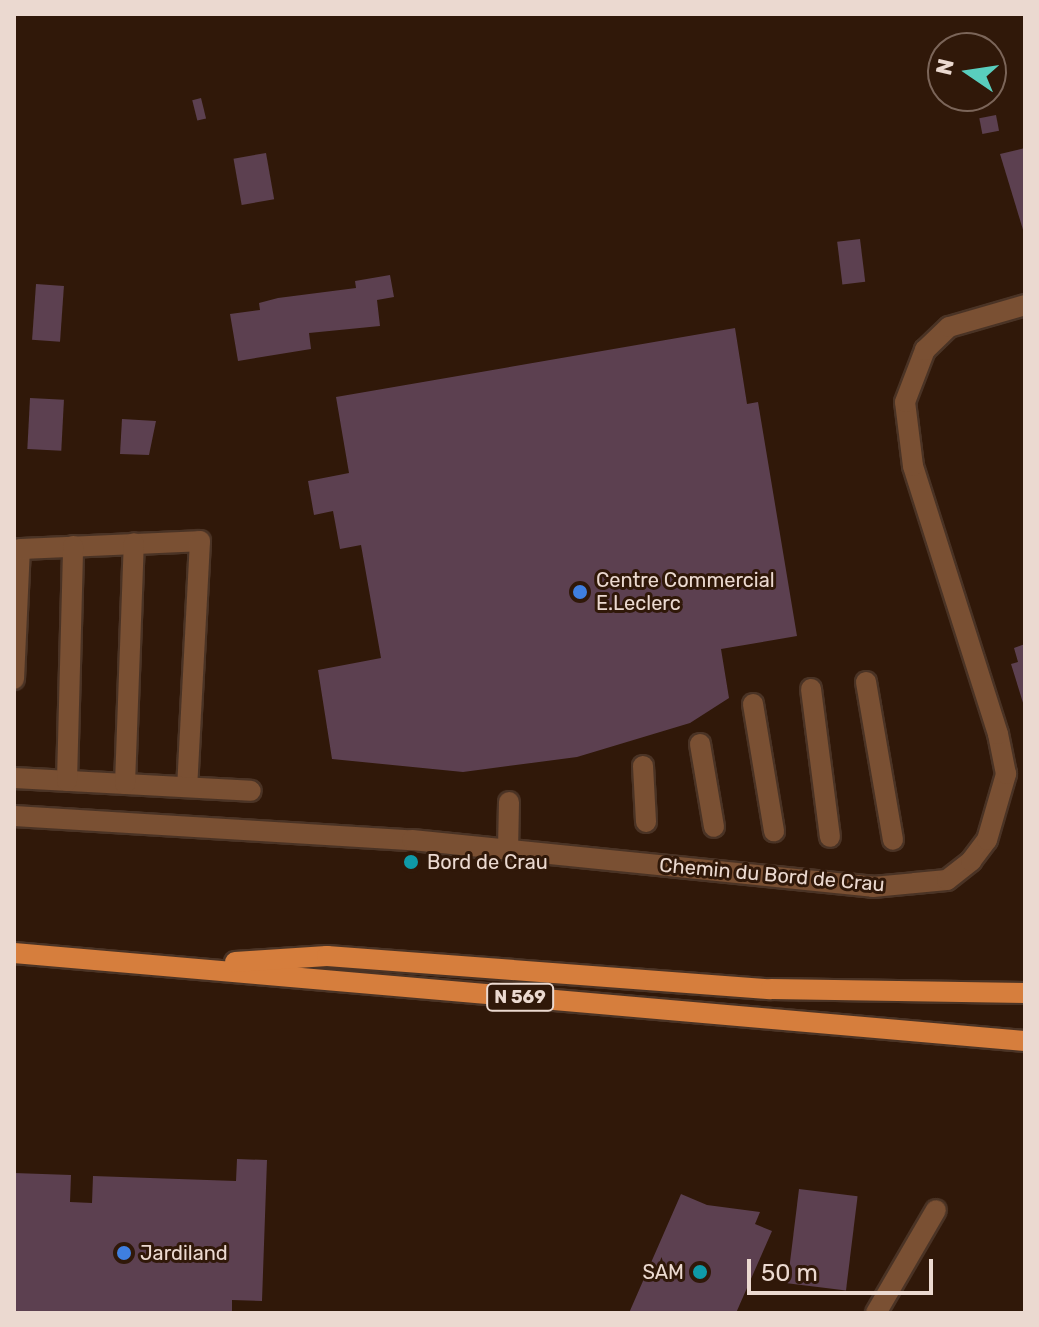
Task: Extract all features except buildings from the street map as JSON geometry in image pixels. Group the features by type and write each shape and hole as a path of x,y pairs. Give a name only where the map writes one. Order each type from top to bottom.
{"main road":[{"name":"N 569","path":"14,953 1025,1041"},
{"name":"N 569","path":"170,967 327,956 771,989 1025,993"},
{"name":"N 569","path":"915,1032 1025,1051"}],"street":[{"name":"Chemin du Bord de Crau","path":"14,816 508,850 873,887 947,880 971,861 987,840 1006,774 998,734 913,466 905,402 925,350 949,327 1025,305"},
{"path":"14,679 20,549 200,541 187,787"},
{"path":"125,784 134,543"},
{"path":"67,781 73,546"},
{"path":"866,682 893,840"},
{"path":"811,689 830,837"},
{"path":"753,704 774,831"},
{"path":"700,744 714,827"},
{"path":"643,766 646,822"},
{"path":"14,778 251,791"},
{"path":"508,850 509,802"},
{"path":"876,1313 936,1210"}],"place":[{"name":"Centre Commercial E.Leclerc","path":"580,592"},
{"name":"Bord de Crau","path":"411,862"},
{"name":"Jardiland","path":"124,1253"},
{"name":"SAM","path":"700,1272"}]}
